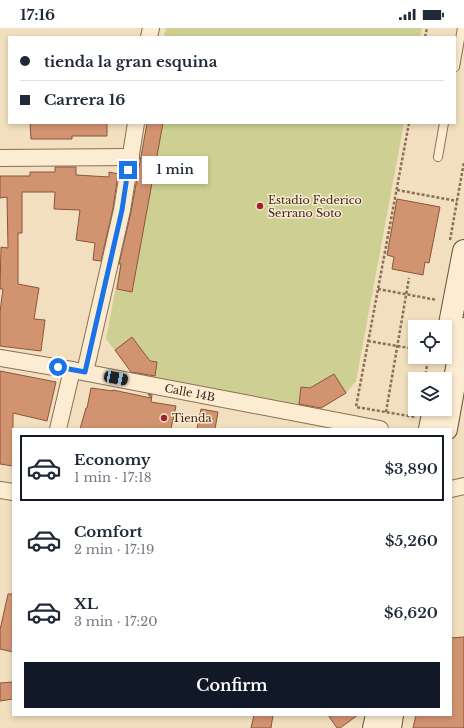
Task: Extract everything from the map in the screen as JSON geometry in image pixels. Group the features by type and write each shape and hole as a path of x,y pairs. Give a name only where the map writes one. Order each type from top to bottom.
{"main road":[{"path":"450,320 464,251"},
{"path":"446,428 464,329"},
{"path":"374,728 376,716"},
{"path":"390,728 392,716"}],"street":[{"path":"58,428 78,371 122,210 136,124"},
{"path":"0,158 131,158"},
{"name":"Calle 14B","path":"0,358 78,371 375,428"},
{"path":"452,489 464,486"},
{"path":"0,490 12,492"}],"lane":[{"path":"456,61 462,28"},
{"path":"438,157 444,124"}],"path":[{"path":"409,124 356,407 427,418"},
{"path":"397,190 457,201"},
{"path":"386,412 409,278"},
{"path":"378,289 406,294 452,307"},
{"path":"368,341 408,348"}],"green space":[{"path":"166,28 422,28 420,36 164,36"},
{"name":"Estadio Federico Serrano Soto","path":"147,124 404,124 356,381 346,393 318,411 136,378 106,339"}],"building":[{"path":"30,124 107,124 107,136 72,136 72,139 31,139"},
{"path":"147,124 163,124 132,292 117,289 121,264 119,264 131,212"},
{"path":"55,167 76,167 76,175 109,177 109,172 118,174 113,208 101,261 93,260 95,243 76,240 80,210 54,209 55,192 22,192 22,233 18,233 18,284 39,288 34,319 45,320 41,351 0,346 0,312 3,289 0,289 1,247 8,248 7,197 0,198 0,176 30,176 30,172 55,172"},
{"path":"397,199 440,207 429,263 425,262 423,275 392,269 394,257 387,255"},
{"path":"132,337 150,361 157,362 155,376 131,372 115,350"},
{"path":"0,371 56,382 47,421 13,413 12,466 0,464"},
{"path":"334,374 346,393 321,408 299,404 301,387 310,388"},
{"path":"91,388 113,390 151,398 148,394 152,395 151,402 176,406 171,428 80,428 87,408"},
{"path":"201,409 218,412 215,428 197,428"},
{"path":"8,594 12,594 12,652 0,649 0,630"},
{"path":"464,637 464,728 413,728 416,716 452,716 452,638"},
{"path":"12,682 12,699 0,701 0,683"},
{"path":"254,716 273,716 271,728 251,728"},
{"path":"329,716 357,716 340,728 337,728"}],"place":[{"name":"Estadio Federico Serrano Soto","path":"260,206"},
{"name":"Tienda","path":"164,418"}],"route":[{"path":"58,367 85,372 122,210 128,170"}]}
